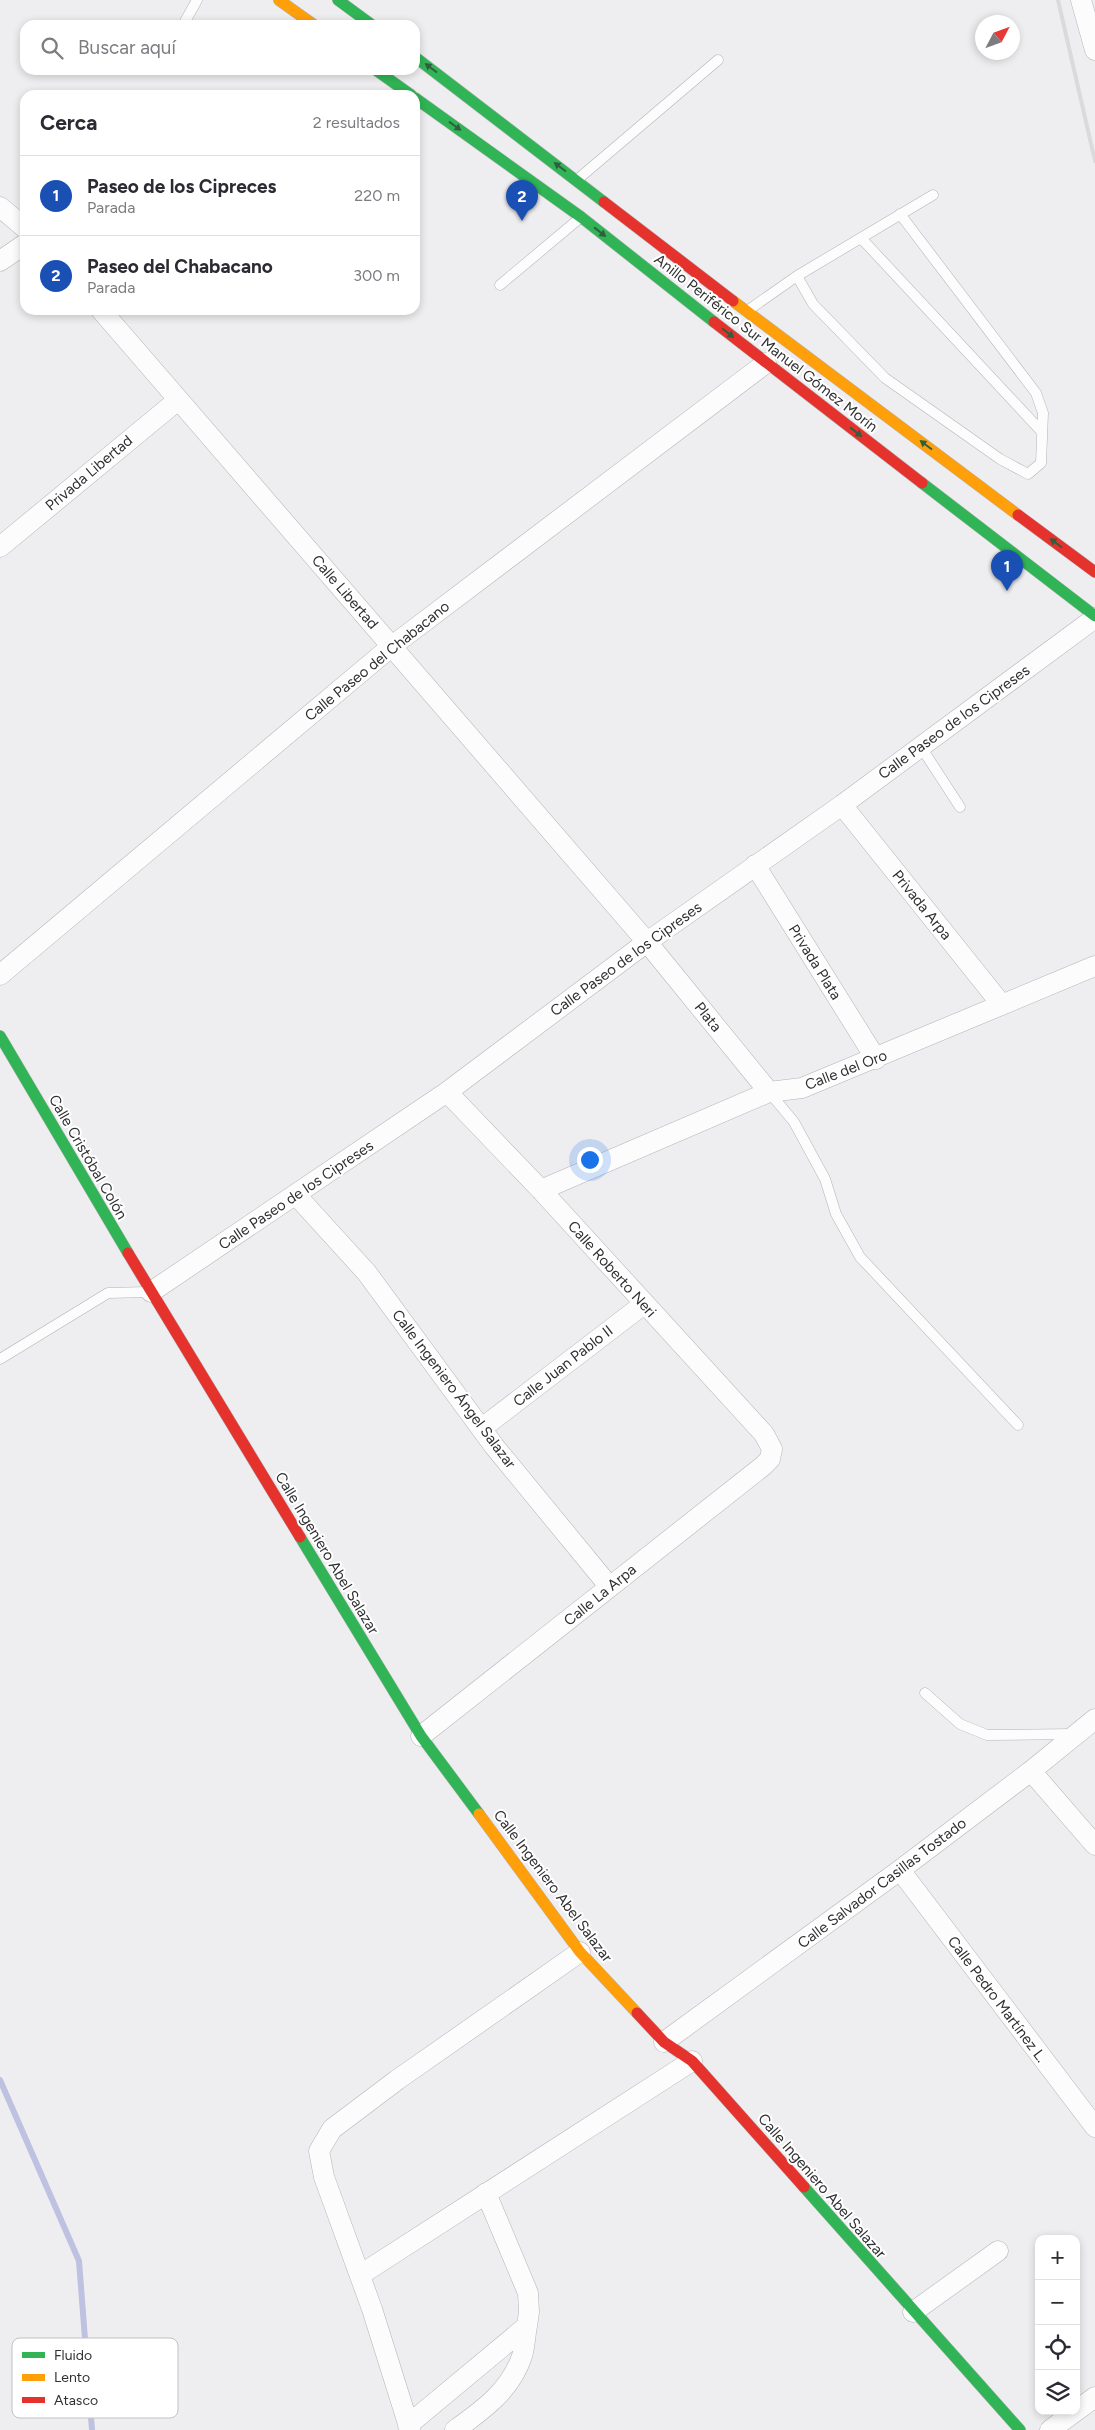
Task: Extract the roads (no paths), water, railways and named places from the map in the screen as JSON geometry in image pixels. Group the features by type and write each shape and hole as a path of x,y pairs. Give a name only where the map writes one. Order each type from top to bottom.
{"street":[{"path":"279,0 307,20"},
{"path":"338,0 365,20"},
{"path":"1081,0 1095,50"},
{"name":"Anillo Periférico Sur Manuel Gómez Morín","path":"420,61 578,180 746,311 1095,572"},
{"path":"383,75 404,90"},
{"name":"Anillo Periférico Sur Manuel Gómez Morín","path":"420,102 581,217 766,363 1095,617"},
{"path":"0,207 20,224"},
{"path":"0,261 20,247"},
{"name":"Calle Libertad","path":"105,315 647,942"},
{"name":"Calle Paseo del Chabacano","path":"0,975 392,646 766,363"},
{"name":"Privada Libertad","path":"0,547 178,400"},
{"name":"Calle Paseo de los Cipreses","path":"150,1292 447,1092 647,942 842,805 1095,617"},
{"name":"Privada Arpa","path":"842,805 1002,1005"},
{"name":"Privada Plata","path":"755,865 876,1059"},
{"name":"Plata","path":"647,942 769,1092"},
{"name":"Calle del Oro","path":"541,1190 769,1092 802,1088 876,1059 1095,966"},
{"name":"Calle Cristóbal Colón","path":"0,1036 150,1292"},
{"name":"Calle Roberto Neri","path":"447,1092 541,1190 764,1434 770,1441 772,1449"},
{"name":"Calle Ingeniero Ángel Salazar","path":"296,1195 367,1273 482,1428 608,1586"},
{"name":"Calle Ingeniero Abel Salazar","path":"150,1292 421,1736 580,1952 664,2042 692,2061 912,2312 1020,2430"},
{"name":"Calle Juan Pablo II","path":"482,1428 644,1304"},
{"name":"Calle La Arpa","path":"421,1736 600,1597 608,1586 763,1466 770,1458 772,1449"},
{"name":"Calle Salvador Casillas Tostado","path":"664,2042 900,1870 1031,1771 1074,1734 1095,1719"},
{"path":"1031,1771 1095,1845"},
{"name":"Calle Pedro Martínez L.","path":"900,1870 1095,2127"},
{"path":"527,2326 409,2428 360,2275 324,2177 319,2152 332,2129 397,2080 580,1952"},
{"path":"360,2275 692,2061"},
{"path":"455,2430 486,2408 510,2382 522,2356 529,2312 528,2293 486,2193"},
{"path":"912,2312 998,2251"},
{"path":"1080,2408 1095,2397"},
{"path":"1050,2430 1071,2415"}],"lane":[{"path":"186,20 197,0"},
{"path":"578,180 718,60"},
{"path":"746,311 797,276 932,195"},
{"path":"797,276 813,304 885,378 1000,459 1028,474 1041,463 1043,413 1036,393 900,214"},
{"path":"500,286 581,217"},
{"path":"861,238 1042,432"},
{"path":"921,747 960,807"},
{"path":"769,1092 794,1122 825,1179 836,1214 860,1257 1018,1425"},
{"path":"0,1359 108,1293 150,1292"},
{"path":"925,1693 960,1724 988,1735 1074,1734"}],"waterway":[{"path":"0,2080 79,2261 85,2338"},
{"path":"91,2418 92,2430"}],"railway":[{"path":"1058,0 1095,161"}],"place":[{"name":"Paseo del Chabacano","path":"522,221"},
{"name":"Paseo de los Cipreces","path":"1007,591"}]}
